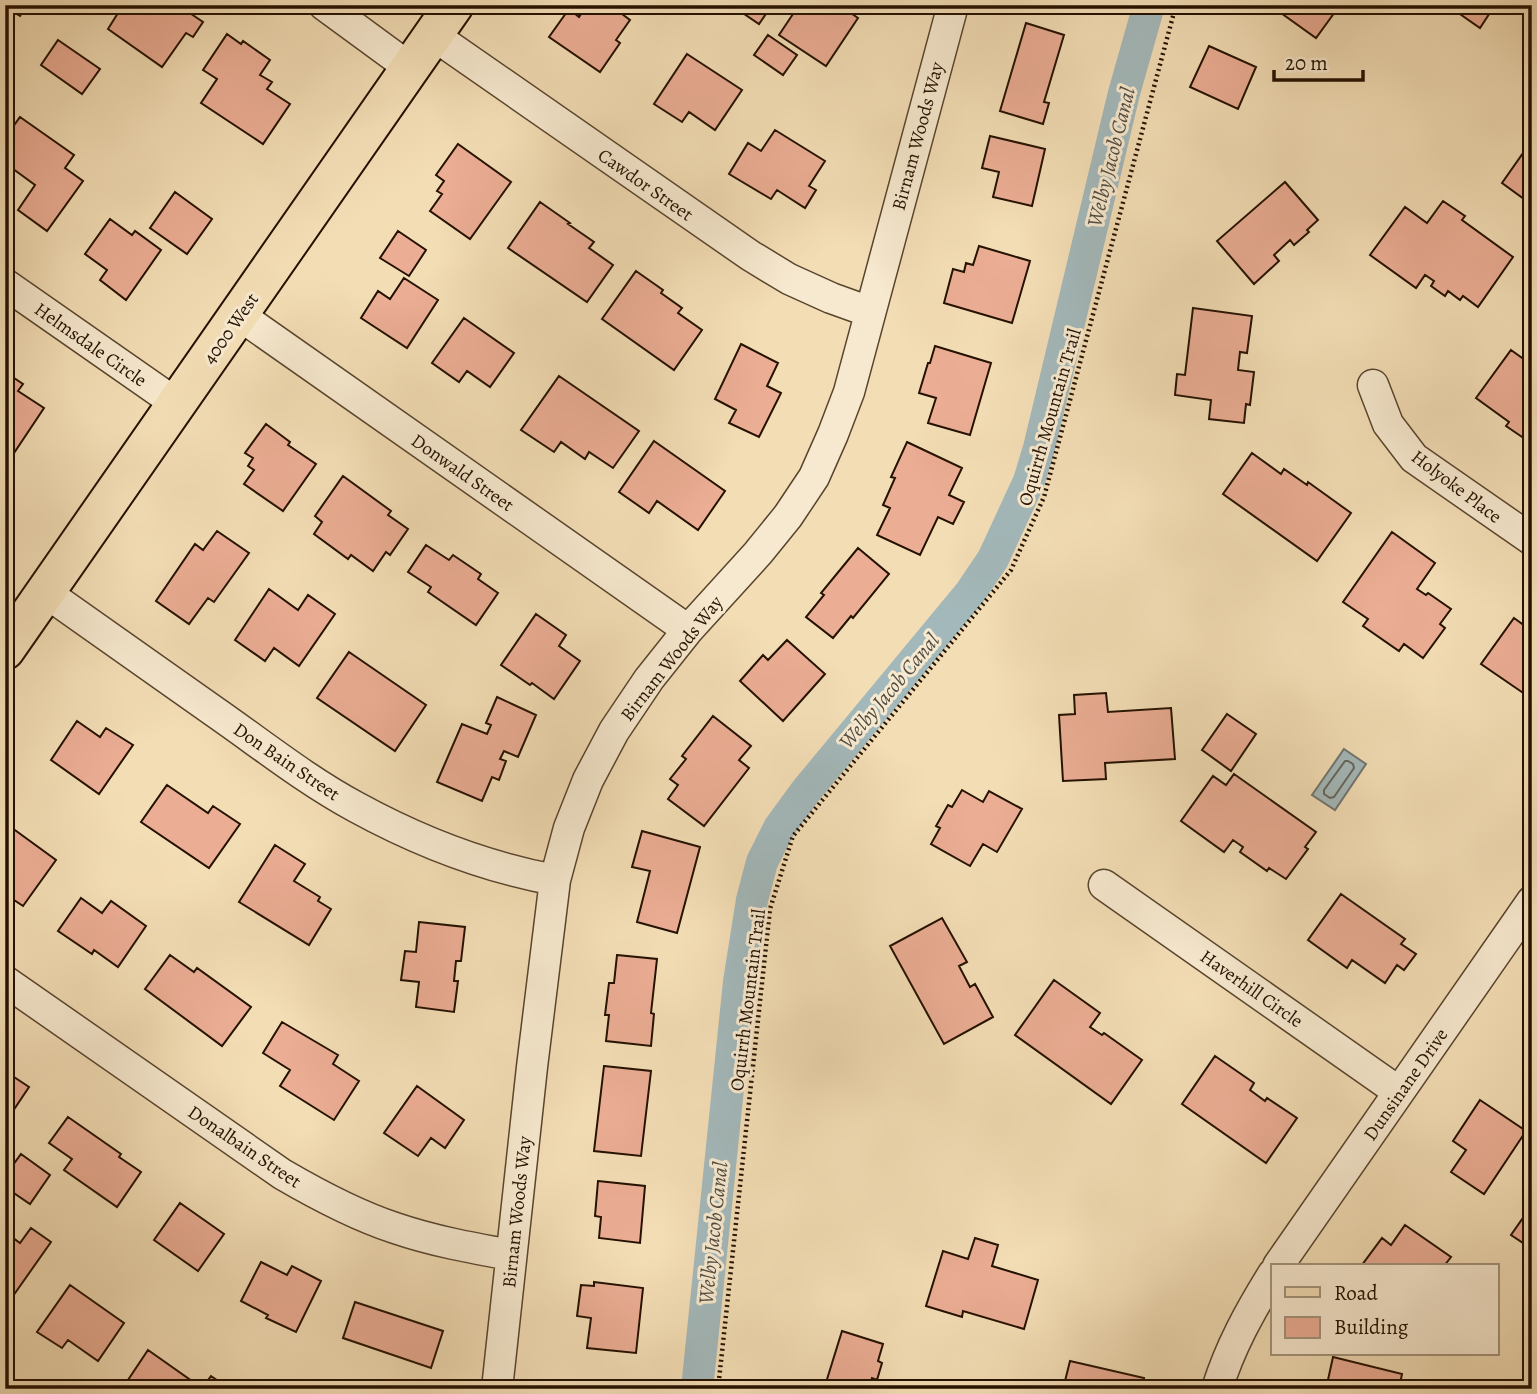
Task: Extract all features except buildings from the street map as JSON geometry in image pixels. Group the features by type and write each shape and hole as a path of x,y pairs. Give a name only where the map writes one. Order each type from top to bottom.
{"main road":[{"name":"4000 West","path":"5,650 443,20"}],"street":[{"path":"324,5 410,68"},
{"name":"Birnam Woods Way","path":"497,1389 531,1067 555,880 569,828 588,780 614,731 649,679 688,630 758,553 788,516 814,477 849,392 953,5"},
{"name":"Cawdor Street","path":"443,20 751,256 789,279 870,312"},
{"name":"Helmsdale Circle","path":"5,284 177,404"},
{"name":"Donwald Street","path":"239,315 688,630"},
{"name":"Holyoke Place","path":"1373,385 1388,424 1414,458 1532,541"},
{"name":"Don Bain Street","path":"45,592 355,807 458,854 524,874 555,880"},
{"name":"Haverhill Circle","path":"1104,885 1399,1092"},
{"name":"Dunsinane Drive","path":"1279,1264 1532,901"},
{"name":"Donalbain Street","path":"5,981 282,1174 318,1195 393,1228 432,1240 511,1255"},
{"path":"1217,1389 1226,1361 1250,1311 1271,1277"}],"path":[{"name":"Oquirrh Mountain Trail","path":"718,1389 770,909 793,836 1011,570 1044,497 1176,5"}],"water":[{"path":"1344,749 1366,764 1335,810 1312,795"}],"waterway":[{"name":"Welby Jacob Canal","path":"697,1389 739,982 752,900 762,862 779,828 806,791 970,593 993,559 1029,481 1124,93 1149,5"}]}
